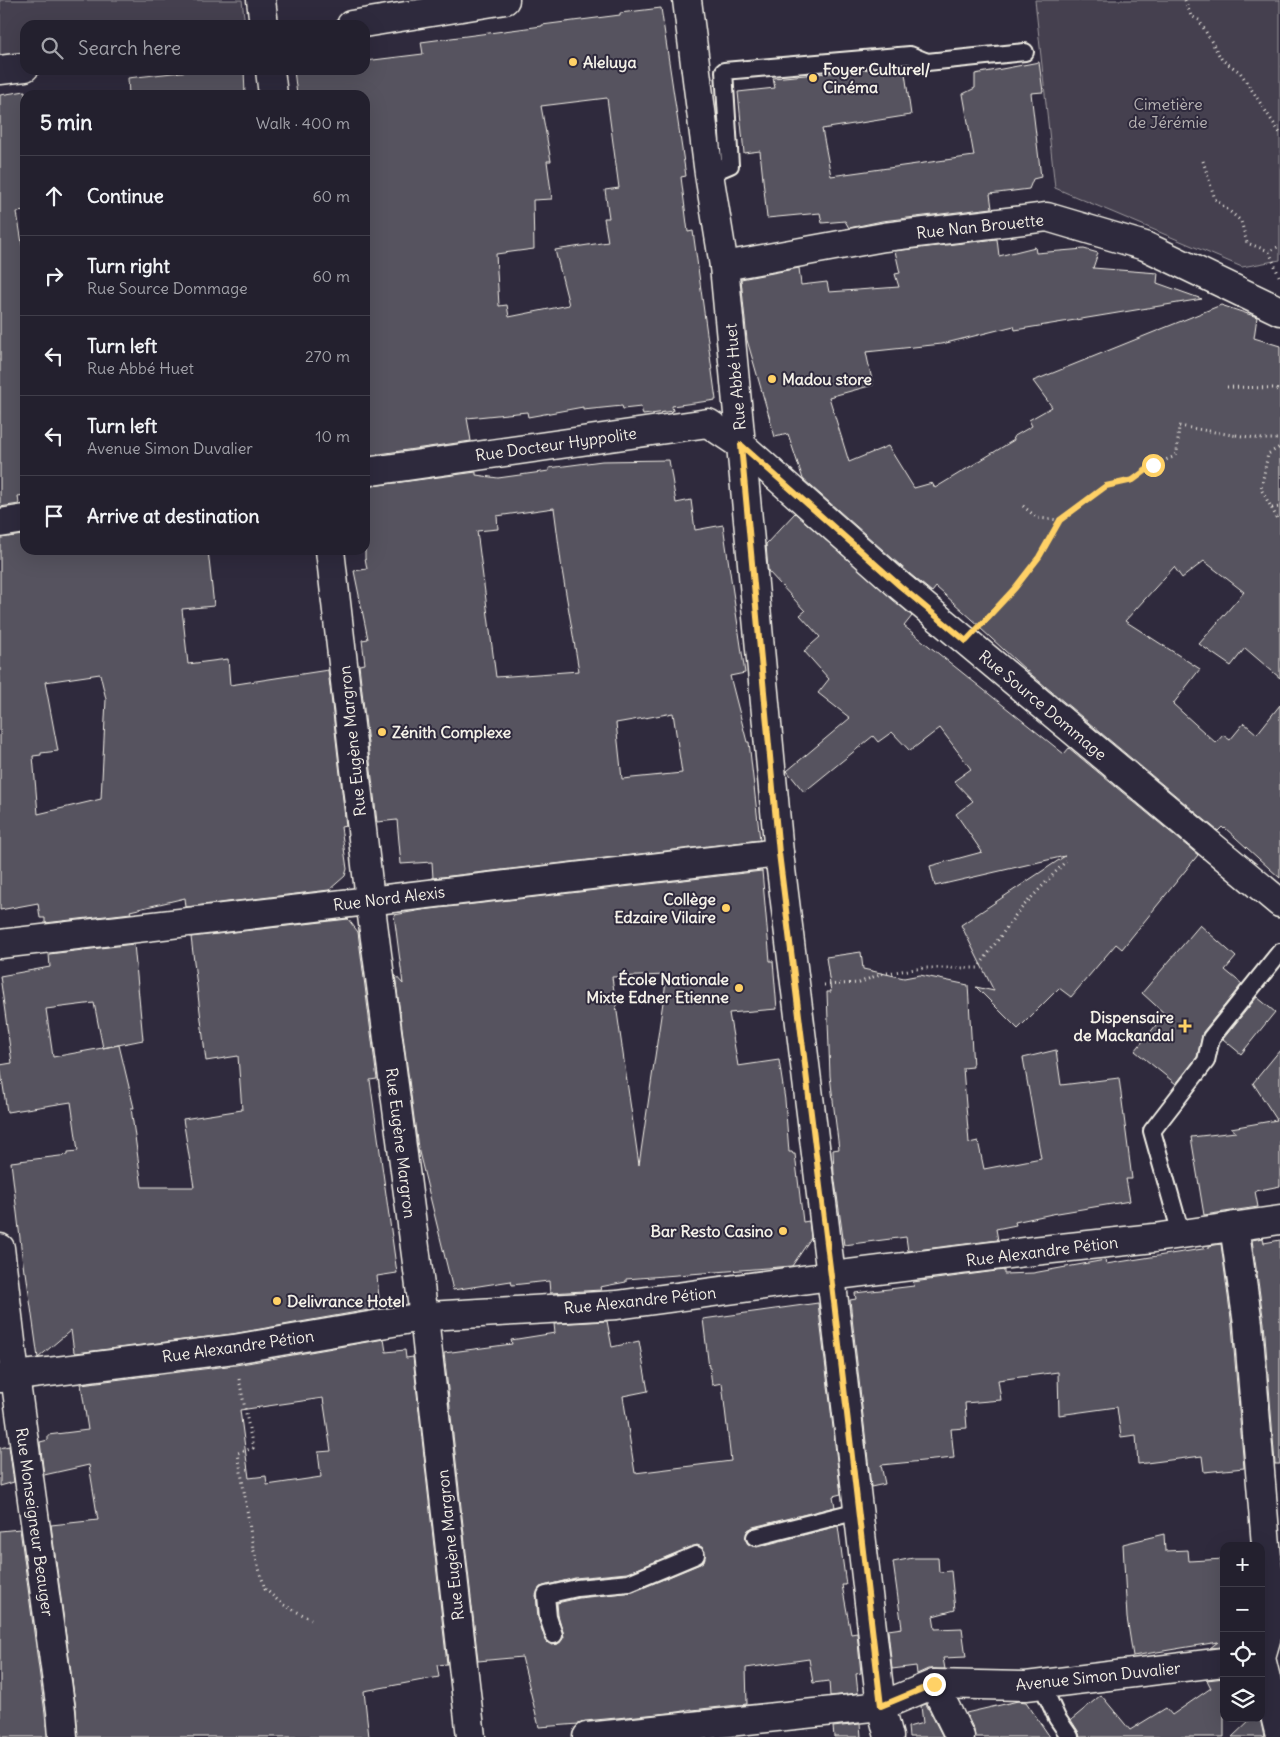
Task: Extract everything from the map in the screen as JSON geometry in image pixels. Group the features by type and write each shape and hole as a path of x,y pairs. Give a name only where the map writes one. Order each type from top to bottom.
{"street":[{"path":"261,0 263,20"},
{"path":"370,22 505,0"},
{"name":"Rue Abbé Huet","path":"687,0 709,174 724,266 779,853 881,1706 890,1737"},
{"path":"0,70 20,68"},
{"path":"271,75 272,90"},
{"name":"Rue Nan Brouette","path":"724,266 884,237 1047,217 1144,246 1280,312"},
{"name":"Rue Docteur Hyppolite","path":"370,471 708,423 741,445"},
{"name":"Rue Source Dommage","path":"741,445 900,586 1280,903"},
{"path":"0,523 20,520"},
{"name":"Rue Eugène Margron","path":"331,555 370,900 424,1317 471,1737"},
{"name":"Rue Nord Alexis","path":"0,944 779,853"},
{"name":"Rue Alexandre Pétion","path":"8,1377 234,1349 424,1317 618,1306 831,1276 1181,1234 1280,1220"},
{"path":"1234,1226 1248,1324 1272,1619 1265,1644"},
{"name":"Rue Monseigneur Beauger","path":"0,1248 8,1377 60,1701 63,1737"},
{"path":"1265,1657 1280,1655"},
{"name":"Avenue Simon Duvalier","path":"605,1736 881,1706 934,1684 1026,1686 1220,1662"},
{"path":"1265,1674 1280,1736"},
{"path":"934,1684 960,1737"}],"lane":[{"path":"709,174 730,165 724,71 910,55 927,62 1025,52"},
{"path":"1181,1234 1152,1131 1206,1061 1211,1038 1280,952"},
{"path":"755,1537 858,1511"},
{"path":"554,1635 548,1617 546,1595 577,1588 629,1583 696,1554"},
{"path":"1040,1683 1057,1718 1070,1737"}],"path":[{"path":"1185,0 1191,16 1199,20 1222,60 1240,72 1280,133"},
{"path":"1203,161 1215,199 1241,221 1246,243 1269,251"},
{"path":"1227,387 1274,388 1280,390"},
{"path":"966,641 1015,588 1039,557 1060,520 1106,486 1133,480 1153,465 1177,454 1179,426 1238,436"},
{"path":"1223,432 1262,439 1280,439"},
{"path":"1277,518 1261,489 1268,454 1280,446"},
{"path":"1023,506 1037,518 1060,520"},
{"path":"1272,508 1280,507"},
{"path":"796,987 860,983 880,974 923,968 978,968 1017,913 1066,861"},
{"path":"234,1349 253,1448 238,1453 253,1548 266,1589 282,1604 311,1619"}],"green space":[{"path":"0,0 242,0 244,20 20,20 20,53 0,55"},
{"name":"Cimetière de Jérémie","path":"1035,0 1280,0 1280,260 1242,267 1055,188"}],"building":[{"path":"661,8 686,176 681,177 688,232 693,231 716,400 672,406 673,411 643,415 641,407 623,409 622,406 583,410 583,407 528,417 527,412 467,418 471,441 370,455 370,90 296,90 295,75 370,75 370,60 423,54 421,42 620,15 620,13","holes":["607,98 619,188 605,190 609,218 604,218 608,242 555,250 569,305 509,317 507,305 499,306 496,254 534,249 533,200 552,199 547,161 551,161 541,106"]},
{"path":"1039,62 1043,92 1031,93 1041,177 1033,179 1029,189 990,194 992,208 882,221 849,228 845,221 822,223 820,213 767,218 760,151 744,153 738,92 775,88 773,78 904,66 911,115 822,129 831,176 974,156 963,94 975,88 975,74"},
{"path":"155,75 244,75 245,90 129,90 128,78"},
{"path":"20,92 20,212 17,212 20,231 20,496 18,496 19,504 0,507 0,95"},
{"path":"997,239 999,256 1035,247 1036,253 1084,249 1098,253 1093,268 1158,273 1157,283 1202,299 1015,330 1014,326 942,344 866,352 873,385 829,397 849,462 888,446 914,488 932,483 935,488 1014,440 1013,437 1032,426 1029,420 1052,407 1033,381 1221,305 1257,317 1254,338 1280,346 1280,678 1245,648 1231,666 1199,644 1244,592 1204,561 1182,578 1174,567 1125,621 1200,669 1173,704 1216,743 1223,735 1230,740 1244,723 1257,734 1280,705 1280,878 1225,828 1222,827 1218,831 1027,671 936,587 932,592 910,574 803,479 788,434 775,437 747,340 741,279 799,268 801,285 827,282 829,292 899,287 895,274 900,273 895,251"},
{"path":"669,460 676,503 691,500 695,530 723,525 745,673 730,676 747,742 749,742 760,840 433,878 432,862 401,864 397,820 377,822 359,665 365,664 362,640 368,639 354,571 367,569 365,555 370,555 370,486 476,472 476,475 498,478 549,471 549,468 602,461","holes":["554,508 579,671 496,677 477,531 498,529 497,516","673,713 682,773 622,779 616,723"]},
{"path":"795,513 912,616 904,626 1064,754 1069,748 1198,855 1122,949 1116,944 1071,997 1059,988 1018,1029 976,987 994,991 961,925 1065,856 935,886 930,866 982,852 956,814 973,801 954,781 971,769 940,728 910,751 892,732 878,742 873,736 804,792 787,771 850,718 818,693 829,679 804,651 820,637 800,615 805,611 768,571 766,544"},
{"path":"20,535 20,555 209,555 214,606 182,609 188,664 228,659 230,685 328,670 346,826 341,827 347,869 345,876 329,890 186,907 185,898 130,911 131,913 45,923 45,918 40,918 38,903 0,910 0,538","holes":["100,674 106,699 101,799 38,814 33,756 58,751 45,682"]},
{"path":"762,871 770,961 773,961 777,1009 729,1013 738,1066 779,1060 785,1100 789,1152 795,1154 803,1222 809,1221 811,1238 792,1266 626,1279 626,1282 600,1287 601,1290 550,1293 549,1281 512,1285 511,1281 453,1290 418,1148 395,975 403,984 394,915 422,910","holes":["667,975 639,1165 612,977"]},
{"path":"348,919 358,932 377,1079 370,1080 397,1273 377,1276 380,1308 232,1334 76,1353 74,1352 71,1330 38,1358 26,1272 24,1272 11,1162 68,1155 68,1152 78,1151 71,1102 7,1112 0,1065 12,1063 0,976 50,967 49,954 134,944 143,1040 108,1047 119,1045 134,1108 131,1108 142,1187 194,1187 183,1119 242,1110 238,1056 206,1061 191,937","holes":["94,1003 103,1048 53,1057 46,1009"]},
{"path":"1200,925 1236,957 1225,970 1242,984 1203,1032 1197,1057 1176,1084 1135,1051 1165,1014 1142,993"},
{"path":"861,952 863,969 904,978 920,975 968,985 973,1067 963,1068 969,1143 978,1141 984,1169 1041,1158 1023,1058 1056,1050 1061,1085 1119,1078 1132,1179 1126,1179 1130,1201 1015,1222 1016,1225 996,1229 998,1240 908,1251 906,1237 844,1245 834,1174 833,1150 839,1149 830,1076 827,992 831,992 826,957"},
{"path":"1257,997 1275,1012 1241,1054 1223,1039"},
{"path":"1280,1050 1280,1186 1255,1191 1258,1207 1204,1215 1191,1137 1236,1132 1231,1128 1277,1120 1253,1083"},
{"path":"1263,1238 1264,1243 1280,1240 1280,1464 1275,1464 1264,1323 1252,1240"},
{"path":"1221,1244 1232,1326 1244,1468 1204,1472 1202,1456 1138,1464 1136,1435 1121,1437 1117,1407 1059,1415 1058,1372 998,1380 1001,1400 965,1403 967,1428 951,1429 954,1458 881,1465 885,1484 871,1487 850,1300 856,1299 855,1293 914,1286 913,1282 1004,1270 1004,1274 1033,1273 1105,1260 1106,1264 1209,1248 1209,1246"},
{"path":"818,1303 841,1494 833,1496 835,1507 753,1527 748,1530 745,1539 748,1544 757,1547 838,1526 846,1585 842,1585 851,1634 857,1633 861,1673 856,1674 858,1693 830,1696 829,1681 813,1683 809,1659 746,1668 747,1704 539,1727 522,1657 478,1661 444,1353 512,1344 511,1340 555,1333 554,1324 607,1321 612,1347 639,1341 648,1391 623,1396 635,1473 731,1461 722,1383 712,1385 703,1319","holes":["697,1545 702,1547 705,1552 704,1561 700,1564 633,1592 579,1598 557,1603 564,1637 558,1644 552,1645 545,1639 538,1618 536,1595 540,1587 575,1578 627,1573"]},
{"path":"384,1339 386,1352 405,1350 406,1358 413,1357 447,1664 437,1665 439,1677 364,1691 369,1737 78,1737 76,1709 51,1525 98,1520 89,1465 44,1475 40,1442 48,1440 48,1435 88,1430 81,1384 236,1365","holes":["323,1398 331,1451 318,1452 321,1477 267,1485 266,1476 249,1478 240,1410"]},
{"path":"9,1446 14,1482 0,1486 0,1448"},
{"path":"20,1529 47,1737 0,1737 0,1531"},
{"path":"1164,1534 1165,1551 1188,1550 1189,1561 1220,1559 1220,1647 1210,1648 1218,1642 1133,1656 1127,1618 1123,1544"},
{"path":"913,1558 938,1558 939,1572 951,1571 955,1610 933,1616 935,1629 962,1628 966,1657 943,1658 945,1669 928,1669 917,1674 916,1666 892,1669 888,1630 902,1628 893,1562"},
{"path":"1220,1678 1220,1722 1224,1722 1224,1737 1080,1737 1071,1720 1101,1695 1130,1730 1166,1708 1172,1715 1211,1688 1207,1680"},
{"path":"1018,1701 1026,1702 1050,1737 975,1737 974,1730 966,1713"},
{"path":"926,1704 943,1737 909,1737 908,1727 923,1723 921,1706"},
{"path":"1248,1722 1261,1722 1264,1737 1232,1737"},
{"path":"860,1724 861,1737 834,1737 833,1727"}],"place":[{"name":"Aleluya","path":"573,62"},
{"name":"Foyer Culturel/ Cinéma","path":"813,78"},
{"name":"Madou store","path":"772,379"},
{"name":"Zénith Complexe","path":"382,732"},
{"name":"Collège Edzaire Vilaire","path":"726,908"},
{"name":"École Nationale Mixte Edner Etienne","path":"739,988"},
{"name":"Dispensaire de Mackandal","path":"1185,1026"},
{"name":"Bar Resto Casino","path":"783,1231"},
{"name":"Delivrance Hotel","path":"277,1301"}],"route":[{"path":"934,1684 881,1706 779,853 741,445 900,586 966,641 1015,588 1039,557 1060,520 1106,486 1133,480 1153,465"}]}
